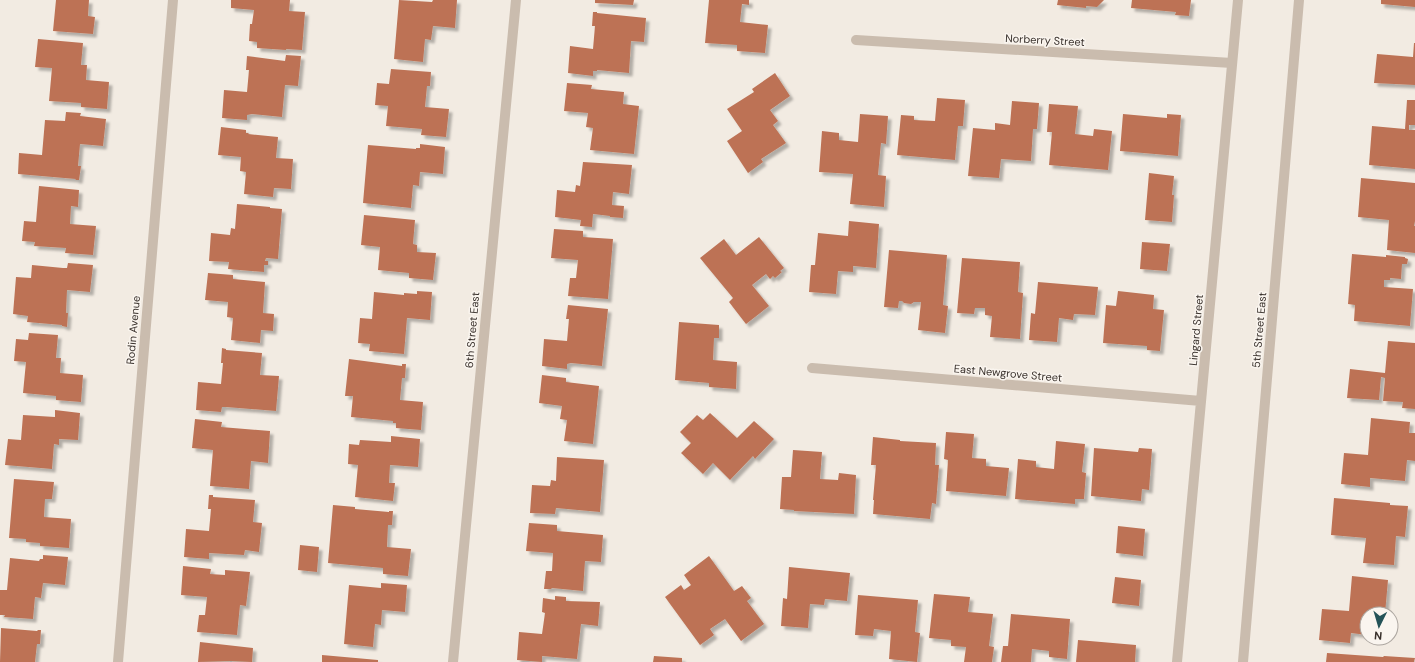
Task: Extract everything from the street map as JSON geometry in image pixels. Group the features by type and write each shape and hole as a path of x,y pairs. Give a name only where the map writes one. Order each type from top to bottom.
{"street":[{"name":"Rodin Avenue","path":"118,662 173,0"},
{"name":"6th Street East","path":"453,662 516,0"},
{"name":"Lingard Street","path":"1177,662 1238,0"},
{"name":"5th Street East","path":"1243,662 1299,0"},
{"name":"Norberry Street","path":"856,40 1232,63"},
{"name":"East Newgrove Street","path":"812,368 1201,401"}],"building":[{"path":"56,0 89,0 88,16 95,17 93,34 53,31"},
{"path":"231,0 290,0 289,11 305,12 302,50 257,48 257,42 249,41 250,24 252,24 254,10 231,8"},
{"path":"399,0 432,2 433,0 457,0 455,28 433,26 431,40 425,39 423,62 394,59"},
{"path":"595,0 634,0 633,5 595,3"},
{"path":"709,0 749,0 749,5 742,4 740,22 768,25 765,53 737,51 737,45 705,43"},
{"path":"1058,0 1104,0 1097,7 1086,6 1086,8 1057,5"},
{"path":"1132,0 1191,0 1189,16 1175,15 1176,12 1131,8"},
{"path":"1381,0 1415,0 1415,7 1381,4"},
{"path":"593,12 646,18 644,42 631,41 629,73 597,70 593,71 593,76 568,73 570,46 593,49 595,26 592,26"},
{"path":"38,39 83,43 81,65 87,65 86,80 109,82 107,109 81,107 81,103 49,101 52,68 35,67"},
{"path":"1414,43 1415,85 1374,83 1377,54 1413,57"},
{"path":"286,55 301,56 298,86 285,85 282,117 252,114 247,115 247,120 222,118 224,90 247,92 249,70 246,70 247,56 285,61"},
{"path":"391,69 431,72 430,86 427,86 425,107 449,109 446,137 421,135 422,129 386,126 388,106 375,105 377,83 389,84"},
{"path":"775,73 790,96 770,110 778,121 773,125 786,143 761,159 763,162 748,173 727,141 742,131 727,109 754,92 752,89"},
{"path":"567,83 592,85 591,89 624,92 623,104 639,106 634,154 590,150 593,128 586,127 588,113 564,111"},
{"path":"937,98 965,100 963,126 958,126 955,160 897,155 901,115 914,116 914,120 935,121"},
{"path":"1407,100 1415,100 1415,125 1409,125 1409,130 1415,130 1415,169 1369,165 1372,126 1405,129"},
{"path":"1012,101 1039,103 1037,129 1033,129 1031,161 1001,159 999,178 968,176 973,128 995,130 995,123 1010,125"},
{"path":"1049,104 1078,106 1075,134 1093,136 1094,129 1112,131 1108,170 1049,165 1052,132 1047,132"},
{"path":"66,112 81,113 80,116 106,119 103,146 80,144 78,166 81,166 79,180 18,174 19,153 42,155 45,120 65,121"},
{"path":"860,114 888,116 886,144 881,143 878,175 886,176 884,207 850,204 853,174 819,172 822,131 839,133 839,140 858,142"},
{"path":"1123,114 1167,118 1167,114 1181,115 1178,156 1120,151"},
{"path":"221,127 246,130 246,133 249,133 248,134 278,137 276,158 293,159 291,189 274,188 273,197 244,194 246,172 240,171 241,157 218,155"},
{"path":"420,144 445,147 443,174 420,172 419,186 413,185 411,208 363,203 368,145 416,149 420,148"},
{"path":"583,162 632,165 629,194 613,192 612,205 624,206 623,218 593,214 592,227 580,226 581,220 555,217 557,190 575,192 576,185 580,186"},
{"path":"1149,173 1174,176 1172,222 1145,220"},
{"path":"1361,178 1415,183 1415,253 1387,250 1389,220 1358,217"},
{"path":"39,186 79,190 78,207 71,206 70,224 96,226 93,255 65,253 66,248 34,246 35,242 22,241 24,221 36,222"},
{"path":"237,204 282,209 278,259 266,258 265,261 268,261 268,265 264,265 264,272 228,269 229,262 209,261 211,233 230,235 231,228 235,229"},
{"path":"364,215 415,220 413,244 417,245 417,252 436,253 433,280 409,278 409,273 378,270 380,247 361,245"},
{"path":"849,221 879,224 876,268 853,266 853,272 838,271 836,294 809,292 811,265 815,265 818,233 848,236"},
{"path":"554,229 583,231 583,237 613,239 608,299 568,296 570,278 576,278 578,260 551,258"},
{"path":"759,237 784,268 775,278 773,276 770,279 766,274 752,285 769,306 746,324 729,302 733,298 700,258 724,239 736,255"},
{"path":"1142,242 1170,244 1167,271 1140,269"},
{"path":"889,250 947,255 943,305 948,306 945,333 918,330 921,302 914,302 911,304 899,301 898,308 884,307"},
{"path":"1352,254 1386,257 1386,255 1405,257 1408,259 1407,264 1402,264 1401,279 1390,278 1390,280 1384,280 1384,287 1413,289 1410,326 1354,321 1355,305 1348,304"},
{"path":"962,258 1020,262 1018,292 1023,293 1020,339 990,337 992,316 985,315 985,308 975,308 974,314 957,313"},
{"path":"68,263 93,265 90,292 67,290 67,327 62,325 27,322 28,316 13,314 16,277 31,278 32,265 67,268"},
{"path":"208,273 233,275 233,279 265,282 263,313 274,314 273,331 261,330 260,343 231,340 233,318 227,317 228,302 205,300"},
{"path":"1038,282 1098,287 1095,315 1074,314 1073,320 1059,318 1057,342 1029,340 1031,313 1035,314"},
{"path":"417,291 432,292 430,320 407,318 404,354 369,351 370,344 358,343 360,318 372,319 374,292 404,295 404,293 417,294"},
{"path":"1118,291 1154,295 1153,309 1164,310 1160,351 1147,350 1147,346 1103,343 1106,305 1116,306"},
{"path":"568,305 608,309 602,366 571,363 567,364 567,369 542,366 544,339 567,341 569,319 566,319"},
{"path":"679,322 719,325 719,338 714,338 713,360 737,362 736,389 709,387 709,383 675,380"},
{"path":"29,333 58,335 56,358 61,358 60,373 83,375 81,402 56,400 56,396 23,393 26,362 14,361 16,339 28,340"},
{"path":"1388,341 1415,343 1415,409 1402,408 1403,402 1383,401 1385,378 1381,377 1379,400 1347,398 1350,369 1385,373"},
{"path":"222,348 226,350 262,353 260,375 279,376 276,411 226,407 222,407 221,412 196,410 198,382 221,384 223,363 221,363"},
{"path":"349,359 402,366 402,364 406,364 405,378 402,378 400,400 423,402 421,430 396,428 396,423 393,423 393,421 351,417 353,396 345,396"},
{"path":"542,375 566,378 566,382 599,386 593,444 564,441 567,420 560,419 562,406 539,403"},
{"path":"55,410 80,413 78,440 59,439 59,445 54,444 52,469 5,465 8,439 21,440 23,415 55,417"},
{"path":"710,413 737,438 754,421 774,439 755,459 753,456 730,480 713,463 703,474 681,453 691,443 680,432 697,415 703,420"},
{"path":"1371,418 1410,422 1409,433 1415,433 1415,461 1407,460 1405,481 1370,478 1370,487 1341,484 1344,453 1368,455"},
{"path":"195,419 222,422 221,427 270,431 268,463 251,461 249,489 210,486 213,450 192,448"},
{"path":"946,432 974,434 972,458 986,459 986,466 1009,468 1006,496 946,491 948,460 944,459"},
{"path":"391,436 420,439 418,467 390,465 389,483 395,483 393,501 355,497 358,465 348,464 349,444 359,445 360,440 391,442"},
{"path":"873,437 900,441 936,443 935,465 939,465 936,504 932,503 930,519 873,514 876,465 871,465"},
{"path":"1056,441 1085,444 1082,472 1086,473 1084,499 1075,499 1075,504 1015,499 1018,459 1036,461 1036,467 1054,469"},
{"path":"1094,448 1138,452 1139,448 1152,449 1149,490 1142,489 1141,501 1091,496"},
{"path":"793,450 822,452 820,479 838,480 839,473 856,475 854,514 780,509 782,477 791,477"},
{"path":"557,457 604,460 600,512 556,508 555,514 530,513 532,485 550,486 551,480 556,481"},
{"path":"14,479 54,482 52,499 45,499 44,517 71,519 69,548 40,546 40,543 26,542 26,539 9,538"},
{"path":"209,495 213,495 213,497 255,500 253,522 262,523 259,552 245,550 244,555 209,553 209,559 184,557 186,529 209,531 211,509 208,509"},
{"path":"1334,498 1408,506 1405,537 1396,536 1394,565 1363,563 1366,538 1331,535"},
{"path":"333,505 355,507 355,509 389,512 393,511 392,525 388,525 387,547 411,549 408,576 383,574 383,568 328,563"},
{"path":"529,523 557,525 557,531 603,535 601,562 585,561 583,591 552,588 544,589 546,571 552,571 553,553 526,551"},
{"path":"1118,526 1145,529 1143,556 1116,553"},
{"path":"300,545 319,547 317,572 298,570"},
{"path":"43,555 68,557 65,585 43,583 41,598 35,597 33,619 4,617 5,615 0,615 0,590 7,590 10,558 39,561 40,559 43,559"},
{"path":"709,556 734,591 742,586 751,598 747,601 764,624 741,641 725,619 710,629 714,635 700,645 665,597 681,585 684,590 691,585 684,575"},
{"path":"183,566 211,569 210,574 225,575 225,570 250,572 246,606 240,605 237,635 197,632 199,615 205,615 207,597 181,595"},
{"path":"789,567 850,573 847,601 825,599 824,605 810,604 808,628 781,626 783,598 787,599"},
{"path":"1352,576 1388,580 1386,606 1359,606 1359,634 1351,633 1350,643 1319,640 1322,609 1349,611"},
{"path":"1115,577 1141,580 1139,606 1112,603"},
{"path":"381,583 407,585 405,612 382,610 381,625 375,624 373,647 344,644 349,585 381,588"},
{"path":"934,594 970,597 968,612 993,614 989,646 994,647 992,662 964,662 966,647 951,646 951,640 929,638"},
{"path":"858,595 918,600 915,632 920,633 917,662 889,659 891,631 874,629 873,636 855,635"},
{"path":"555,596 566,597 566,601 600,602 598,626 581,624 577,659 542,656 542,662 517,660 519,632 542,634 545,613 542,612 543,598 555,600"},
{"path":"1011,614 1070,619 1067,659 1049,657 1049,651 1032,649 1031,662 1001,662 1003,646 1008,646"},
{"path":"1,628 41,630 40,644 37,644 35,662 0,662"},
{"path":"1078,640 1136,645 1135,662 1076,662"},
{"path":"200,642 253,648 252,662 198,662"},
{"path":"1327,653 1415,658 1414,662 1326,662"},
{"path":"322,655 378,660 378,662 322,662"},
{"path":"654,656 682,658 682,662 653,662"}]}
